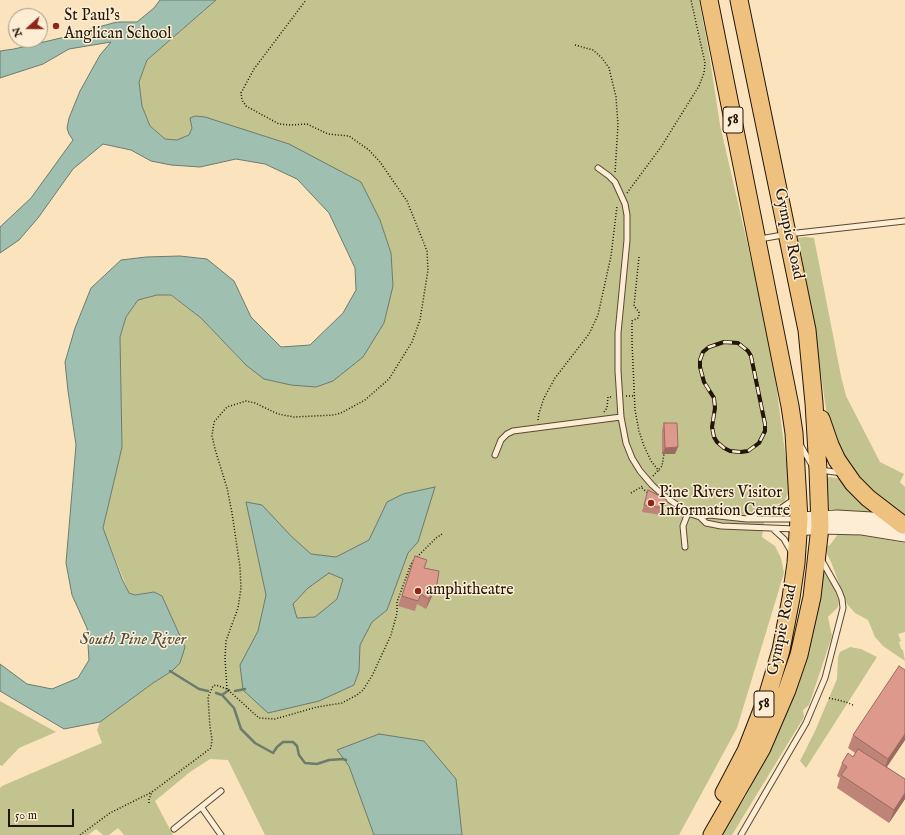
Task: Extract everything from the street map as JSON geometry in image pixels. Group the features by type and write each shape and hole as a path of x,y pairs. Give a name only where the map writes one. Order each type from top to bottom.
{"highway":[{"name":"Gympie Road","path":"699,835 729,785 746,751 767,697 781,650 791,598 796,563 798,524 798,495 794,433 709,0"},
{"name":"Gympie Road","path":"712,835 762,748 788,690 806,627 812,597 820,522 814,403 807,330 739,0"},
{"path":"814,403 830,445 846,474 868,498 904,528"}],"street":[{"path":"798,524 872,519 904,528"}],"lane":[{"path":"598,168 615,182 625,204 627,215 627,240 618,333 618,371 621,417 626,443 632,458 648,481 688,513 700,517 706,523 721,526 773,529 798,524"},
{"path":"757,240 788,234 905,221"},
{"path":"495,455 501,440 513,431 621,417"},
{"name":"Gympie Road","path":"794,433 812,466 818,470"},
{"path":"818,470 846,474"},
{"path":"747,519 758,514 780,509 791,502 798,495"},
{"path":"685,547 683,526 688,513"},
{"path":"700,517 709,515 798,524"},
{"path":"773,529 784,539 796,563"},
{"path":"741,835 806,723 825,678 843,608 842,599 834,580 817,552"},
{"path":"174,829 202,808 221,791"},
{"path":"202,808 221,835"}],"path":[{"path":"227,688 224,658 226,641 238,608 241,588 240,567 227,488 212,436 214,422 227,407 246,401 255,403 278,414 294,417 334,415 341,413 365,400 389,379 406,354 412,342 420,320 428,270 427,250 407,201 380,162 369,150 349,136 328,134 307,124 278,124 246,106 242,100 241,93 254,69 306,0"},
{"path":"574,45 593,50 602,58 609,68 613,80 618,124 615,182"},
{"path":"639,257 634,306 639,312 639,316 632,321 635,410 639,431 644,446 651,460 659,471"},
{"path":"631,493 642,488 659,471 664,462 664,447"},
{"path":"642,488 651,495"},
{"path":"80,835 110,813 152,792 211,748 212,739 208,697 213,686 216,685 227,688 260,718 275,720 317,706 342,703 357,695 366,686 372,676 391,635 397,613 397,602 411,564 427,546 442,534"},
{"path":"828,698 853,705"},
{"path":"149,803 152,792"}],"green space":[{"path":"216,0 699,0 720,125 771,346 790,490 784,502 766,508 762,537 775,546 781,558 784,573 737,728 679,835 265,835 228,760 210,759 190,772 155,801 173,835 124,835 118,828 109,835 103,835 96,829 88,835 0,835 0,788 102,743 97,730 100,722 172,671 185,647 162,596 154,592 135,595 129,593 103,528 122,447 120,337 126,317 138,300 157,295 170,295 201,318 246,365 291,385 391,253 380,220 360,182 192,128 189,135 177,140 165,139 150,126 142,106 139,82 147,60"},
{"path":"798,238 814,238 846,396 880,462 904,474 900,482 905,487 905,515 891,509 855,478 828,423 812,312"},
{"path":"829,477 844,481 878,515 829,509 827,478"},
{"path":"847,533 905,543 905,632 898,634 905,661 883,646 875,637 868,620 855,613 847,604 827,554 826,546 830,545 838,534"},
{"path":"823,570 833,586 839,600 838,607 828,617 832,636 809,705 803,710 804,717 732,835 721,835 746,796 782,723"},
{"path":"850,647 861,649 877,657 806,768 800,761 815,731 837,679 838,657 840,652"},
{"path":"0,701 56,732 19,748 2,766 0,765"}],"water":[{"name":"South Pine River","path":"160,0 216,0 147,60 139,82 142,106 150,126 165,139 177,140 189,135 192,128 190,118 195,116 205,117 289,144 361,182 380,220 391,253 393,286 384,323 363,357 333,381 316,387 291,385 264,379 246,365 201,318 171,295 157,295 138,300 126,317 120,337 122,447 103,528 122,579 129,593 135,595 154,592 162,596 185,647 180,663 172,671 100,722 64,729 0,691 0,664 27,684 52,689 78,678 89,660 87,628 72,595 66,563 76,445 65,362 75,328 91,288 121,260 146,257 180,256 207,259 234,281 251,317 281,347 310,345 343,313 356,290 355,268 329,213 297,179 265,164 236,159 200,167 171,165 151,161 131,150 103,144 73,169 38,218 19,240 0,253 0,227 31,198 73,140 67,128 69,118 80,91 100,55 111,42 69,49 43,64 0,78 0,51 18,48 48,48 48,41 117,22 137,22 154,8"},
{"path":"435,487 418,542 408,553 387,610 372,622 360,645 359,671 354,685 319,701 268,713 243,690 240,665 258,631 266,595 246,502 262,505 291,536 311,554 336,557 369,540 387,502 403,494","holes":["329,573 343,579 337,599 315,617 297,618 293,604 308,588"]},
{"path":"379,734 424,741 456,779 462,835 374,835 349,766 337,750"}],"building":[{"path":"664,423 677,423 678,447 665,448"},
{"path":"648,490 667,500 664,508 644,505"},
{"name":"amphitheatre","path":"415,556 427,560 424,568 439,571 437,584 429,599 421,594 418,601 402,596"},
{"path":"899,666 905,670 905,734 888,759 853,735"},
{"path":"858,749 905,779 905,793 894,810 841,775 847,767 842,763 848,753 853,757"}],"waterway":[{"path":"170,671 199,689 208,691"},
{"path":"235,691 245,689"},
{"path":"222,695 229,690"},
{"path":"216,693 222,695 234,708 241,729 255,743 273,753 283,742 293,742 297,746 299,755 305,763 317,764 329,760 346,760"}],"railway":[{"path":"724,342 738,343 748,351 751,356 765,424 765,431 759,443 748,451 730,451 717,442 714,437 712,427 715,408 714,398 704,382 700,367 700,360 703,352 709,347 724,342"}],"place":[{"name":"St Paul's Anglican School","path":"56,26"},
{"name":"Pine Rivers Visitor Information Centre","path":"651,503"},
{"name":"amphitheatre","path":"418,591"}]}
